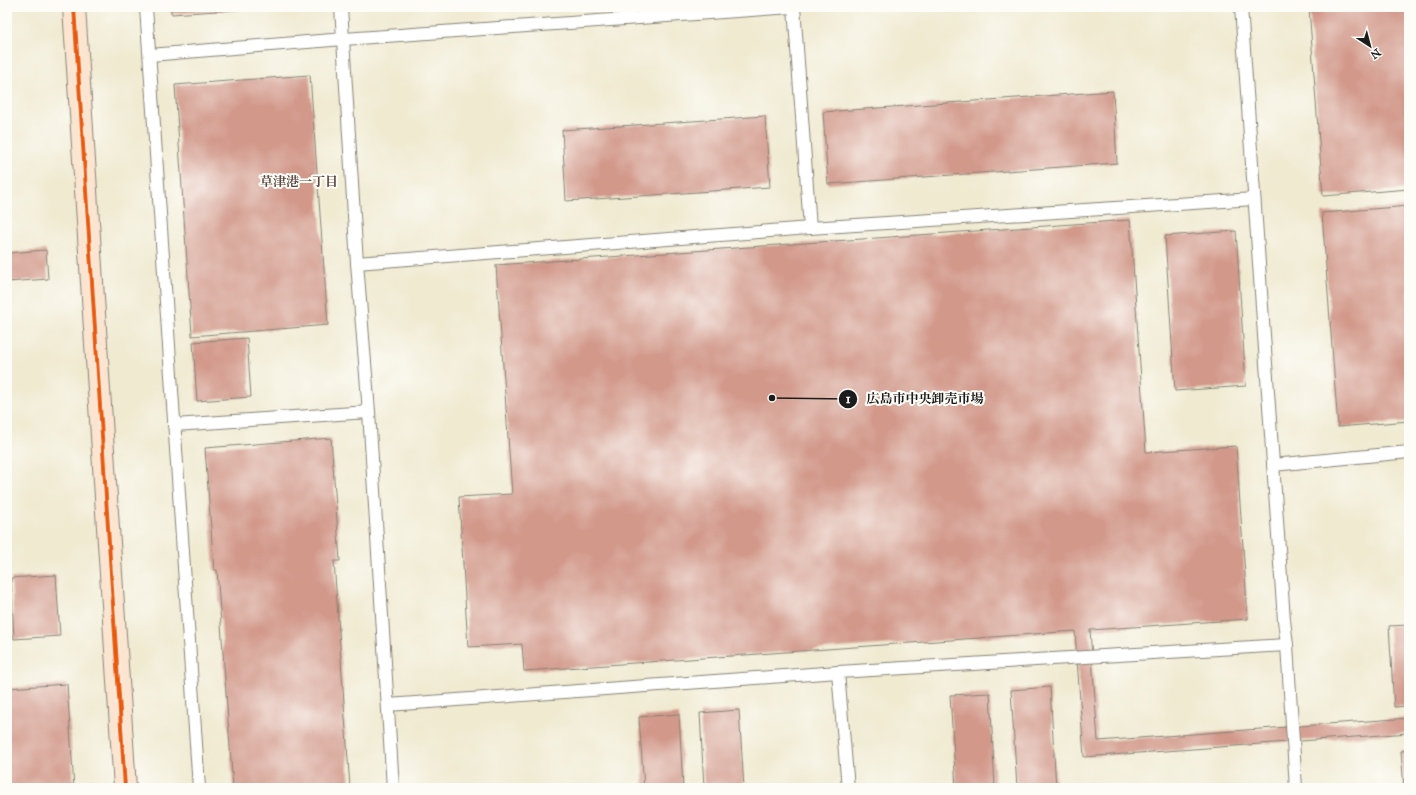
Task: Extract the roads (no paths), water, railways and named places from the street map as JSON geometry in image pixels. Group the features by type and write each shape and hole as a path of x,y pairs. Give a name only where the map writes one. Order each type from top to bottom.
{"street":[{"path":"74,7 125,788"}],"lane":[{"path":"146,7 199,788"},
{"path":"341,7 357,263 369,412 394,788"},
{"path":"150,55 344,39 793,7 810,228"},
{"path":"1241,7 1296,788"},
{"path":"357,263 810,228 1254,199"},
{"path":"174,425 369,412"},
{"path":"1273,464 1409,452"},
{"path":"388,705 838,672 1287,644"},
{"path":"838,672 848,788"}],"place":[{"name":"広島市中央卸売市場","path":"772,398"}],"district":[{"name":"草津港一丁目","path":"299,181"}]}
